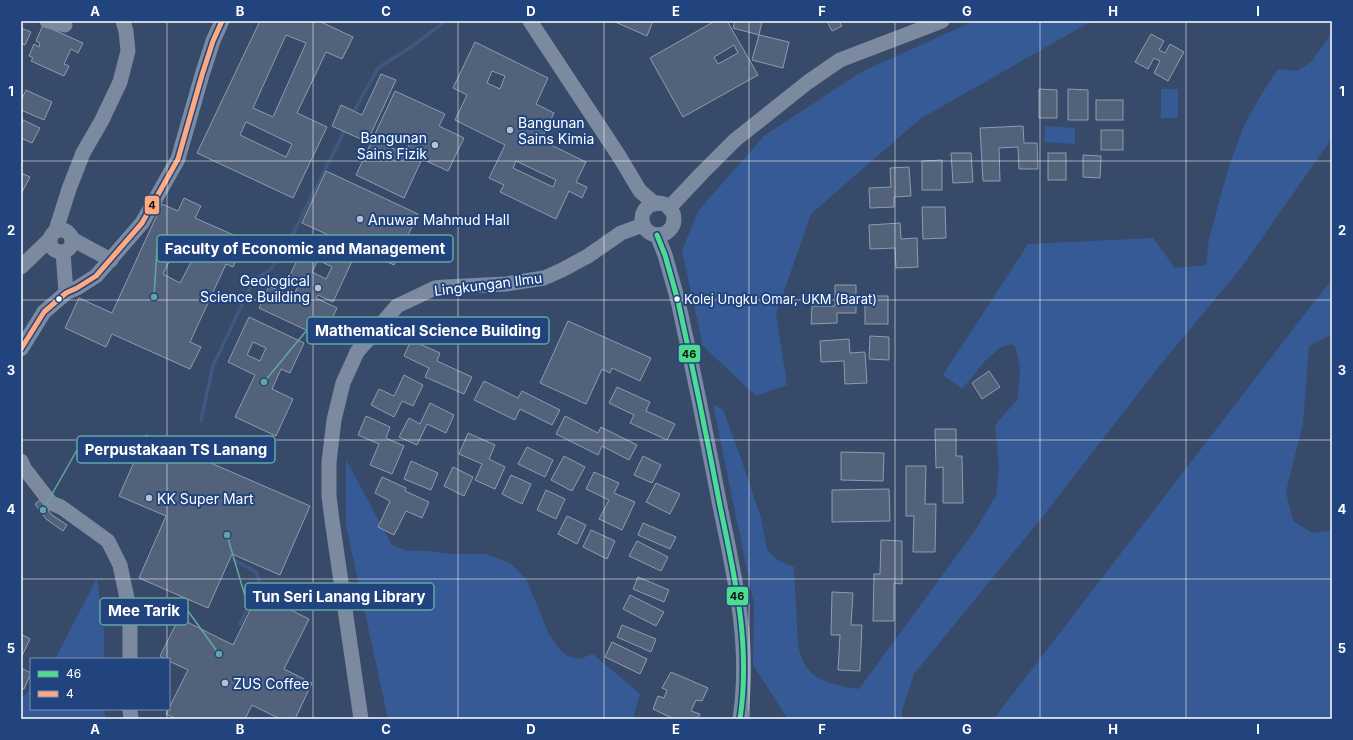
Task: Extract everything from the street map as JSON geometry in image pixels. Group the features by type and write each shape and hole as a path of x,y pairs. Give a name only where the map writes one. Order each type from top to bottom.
{"street":[{"path":"47,21 66,25"},
{"path":"72,239 69,249 63,252 53,250 51,247 53,235 83,153 102,120 120,82 128,51 126,31 123,21"},
{"path":"21,349 44,312 66,293 96,276 142,223 178,159 202,75 213,41 222,21"},
{"path":"530,21 619,156 640,191 662,206 673,218 673,223 667,232 657,235 648,232 643,225 642,216 650,205 662,206 702,173 735,140 808,82 840,60 942,21"},
{"name":"Lingkungan Ilmu","path":"361,719 329,496 329,462 334,420 343,383 358,352 397,306 429,291 445,287 506,284 544,278 588,256 621,233 643,225"},
{"path":"21,267 60,229 66,231 72,239 110,260"},
{"path":"657,235 665,255 678,301 737,588 744,642 744,690 740,719"},
{"path":"63,252 66,293"},
{"path":"21,461 24,468 51,503 61,507 108,541 120,565 130,613 130,658"}],"shaded area":[{"path":"974,21 1092,21 920,119 811,214 776,314 787,385 756,396 703,346 682,251 698,211 764,136 861,72"},
{"path":"1332,33 1332,138 1241,268 1161,364 1044,515 914,674 902,711 902,719 788,719 753,665 754,604 713,404 723,410 738,450 761,518 767,550 779,561 794,567 798,644 801,656 806,666 812,673 828,682 859,689 974,532 996,496 999,466 995,425 1018,399 1020,369 1016,348 1013,344 1001,347 986,360 962,389 943,375 1028,244 1153,238 1175,268 1206,265 1209,239 1229,166 1243,128 1261,95 1278,69 1297,71 1311,62"},
{"path":"1161,89 1178,89 1178,118 1161,118"},
{"path":"1045,126 1075,128 1075,144 1044,142"},
{"path":"1332,280 1332,334 1309,346 1303,423 1286,492 1293,521 1313,533 1332,530 1332,719 997,719 996,716"},
{"path":"346,460 392,545 407,551 429,551 452,554 485,554 510,563 526,579 549,634 561,651 567,656 579,659 593,654 640,694 633,719 388,719 346,525"},
{"path":"97,578 104,632 104,658 56,658"},
{"path":"30,690 30,710 104,710 106,719 21,719 21,699"}],"building":[{"path":"260,21 319,21 353,37 342,59 326,52 297,113 327,127 293,198 197,153","holes":["286,35 306,43 273,117 253,108","246,122 292,144 286,157 240,135"]},
{"path":"613,21 653,21 647,36"},
{"path":"715,21 727,21 758,75 683,117 650,58","holes":["734,45 738,53 718,64 714,57"]},
{"path":"735,21 762,21 759,35 733,28"},
{"path":"827,21 839,21 842,26 832,31"},
{"path":"43,25 83,43 78,53 71,49 64,64 69,66 64,76 31,61 33,58 29,56 34,44 39,47 40,43 36,41"},
{"path":"21,28 31,32 25,45 21,44"},
{"path":"1151,34 1164,41 1159,50 1165,53 1170,44 1184,52 1168,81 1154,73 1160,61 1154,58 1148,69 1135,62"},
{"path":"759,35 789,42 783,68 752,60"},
{"name":"Bangunan Sains Kimia","path":"475,42 548,78 536,104 554,113 541,140 586,162 576,182 587,187 582,198 569,191 556,219 500,192 504,185 489,178 505,145 455,120 467,95 453,88","holes":["492,71 505,76 500,89 487,83","516,161 556,180 553,187 513,168"]},
{"path":"381,74 396,80 367,142 332,126 341,105 362,115"},
{"path":"1039,89 1057,90 1057,118 1039,118"},
{"path":"1068,89 1088,90 1088,120 1068,120"},
{"path":"26,90 52,102 44,120 21,110 21,101"},
{"name":"Bangunan Sains Fizik","path":"395,91 445,114 439,126 464,138 448,171 422,159 404,198 356,175","holes":["398,135 411,141 404,154 392,148"]},
{"path":"1096,100 1123,100 1123,120 1096,120"},
{"path":"21,119 40,128 32,143 21,138"},
{"path":"1023,126 1024,143 1037,143 1038,169 1019,169 1018,147 999,148 1000,181 983,181 980,128"},
{"path":"1101,130 1123,130 1123,150 1101,150"},
{"path":"951,153 971,153 973,182 953,183"},
{"path":"1048,153 1066,153 1066,180 1048,180"},
{"path":"1083,155 1101,156 1100,178 1083,177"},
{"path":"942,160 942,190 922,190 922,161"},
{"path":"909,167 911,196 894,197 894,207 870,208 869,188 891,187 890,168"},
{"name":"Anuwar Mahmud Hall","path":"326,171 418,214 394,265 302,223"},
{"path":"21,173 30,177 21,194"},
{"path":"184,198 201,206 195,218 245,240 233,267 226,264 190,342 201,347 190,369 112,334 106,347 65,328 79,298 112,313 162,204 178,211","holes":["179,242 197,251 180,283 163,274"]},
{"path":"922,207 945,207 946,238 923,239"},
{"path":"900,223 901,239 917,238 918,267 896,268 895,248 870,249 869,225"},
{"name":"Geological Science Building","path":"308,238 353,259 333,302 318,295 316,298 337,308 323,338 259,308 269,286 293,297 298,286 287,281","holes":["318,260 332,267 326,279 312,272"]},
{"path":"835,285 856,285 856,313 837,313 837,323 811,324 812,306 835,306"},
{"path":"865,296 888,296 888,324 865,324"},
{"path":"249,317 304,343 290,373 281,369 272,389 293,399 276,436 235,417 255,375 228,362","holes":["253,342 266,348 260,361 247,355"]},
{"path":"568,321 651,358 640,381 612,368 610,373 602,369 586,404 540,383"},
{"path":"870,336 889,337 889,360 869,359"},
{"path":"849,339 850,353 865,352 867,383 845,384 844,361 821,362 820,341"},
{"path":"411,340 440,353 437,361 472,377 464,394 425,377 429,368 404,356"},
{"path":"989,371 1000,387 982,399 972,383"},
{"path":"404,375 423,385 413,406 402,401 394,417 371,405 379,389 394,396"},
{"path":"484,381 518,398 522,391 560,410 552,425 520,409 515,420 474,400"},
{"path":"617,387 650,402 646,411 675,424 667,440 630,423 634,415 609,403"},
{"path":"430,403 454,415 446,433 427,424 417,445 399,437 409,418 420,424"},
{"path":"366,416 390,427 386,438 404,446 392,474 370,465 379,444 358,435"},
{"path":"565,416 598,433 601,427 637,445 629,460 602,446 598,455 556,434"},
{"path":"935,429 956,429 956,456 962,456 963,503 943,503 943,467 936,468"},
{"path":"468,433 495,445 489,459 505,467 495,489 475,480 482,464 459,454"},
{"path":"146,435 310,506 280,575 232,554 208,608 139,578 166,516 119,496"},
{"path":"527,447 553,460 545,477 518,464"},
{"path":"841,452 884,453 883,481 841,480"},
{"path":"564,456 585,467 572,491 551,480"},
{"path":"643,456 661,465 652,483 634,475"},
{"path":"411,461 438,473 431,490 404,479"},
{"path":"906,466 926,466 925,504 936,504 935,552 913,552 914,516 906,516"},
{"path":"453,467 473,477 464,496 444,486"},
{"path":"594,472 619,483 614,493 635,502 622,530 599,519 609,500 586,489"},
{"path":"511,475 531,484 522,504 502,494"},
{"path":"382,477 406,488 405,491 429,502 422,518 406,511 394,535 378,527 390,501 375,493"},
{"path":"656,483 680,494 670,514 646,502"},
{"path":"889,489 890,521 832,522 832,490"},
{"path":"546,490 565,499 556,519 537,510"},
{"path":"40,500 52,515 67,525 63,531 46,519 35,504"},
{"path":"567,516 586,525 577,544 558,534"},
{"path":"643,523 676,537 670,549 638,535"},
{"path":"591,530 615,541 607,559 583,547"},
{"path":"881,540 902,541 902,584 894,583 894,621 873,621 874,574 880,574"},
{"path":"637,541 668,557 661,571 629,556"},
{"path":"638,577 669,590 664,602 633,589"},
{"path":"832,592 853,593 851,625 862,625 860,671 838,670 840,635 831,635"},
{"path":"258,594 309,619 284,669 312,683 295,719 280,719 252,705 245,719 176,719 166,714 168,710 170,710 170,706 188,670 170,661 170,658 163,658 160,656 179,618 233,645"},
{"path":"630,595 664,612 656,626 623,609"},
{"path":"622,625 656,639 651,652 617,637"},
{"path":"21,634 30,639 21,658"},
{"path":"612,642 647,659 640,674 605,657"},
{"path":"21,668 30,672 30,675 24,689 21,688"},
{"path":"671,672 708,688 702,701 696,700 691,711 700,714 697,719 674,719 653,709 658,696 664,698 667,690 662,688"}],"waterway":[{"path":"352,115 378,68 414,45 444,21"},
{"path":"201,420 213,366 249,290 255,280 271,269 290,240 346,128"},
{"path":"234,560 256,572 259,580 256,590 240,624"}],"transit line":[{"name":"4","path":"21,349 44,312 66,293 96,276 142,223 178,159 202,75 213,41 222,21"},
{"name":"46","path":"657,235 665,255 678,301 736,586 740,612 744,665 740,719"}],"place":[{"name":"Bangunan Sains Kimia","path":"510,130"},
{"name":"Bangunan Sains Fizik","path":"435,145"},
{"name":"Anuwar Mahmud Hall","path":"360,219"},
{"name":"Geological Science Building","path":"318,288"},
{"name":"Faculty of Economic and Management","path":"154,297"},
{"name":"Kolej Ungku Omar, UKM (Barat)","path":"677,299"},
{"name":"Mathematical Science Building","path":"264,382"},
{"name":"KK Super Mart","path":"149,498"},
{"name":"Perpustakaan TS Lanang","path":"43,510"},
{"name":"Tun Seri Lanang Library","path":"227,535"},
{"name":"Mee Tarik","path":"219,654"},
{"name":"ZUS Coffee","path":"225,683"}]}
